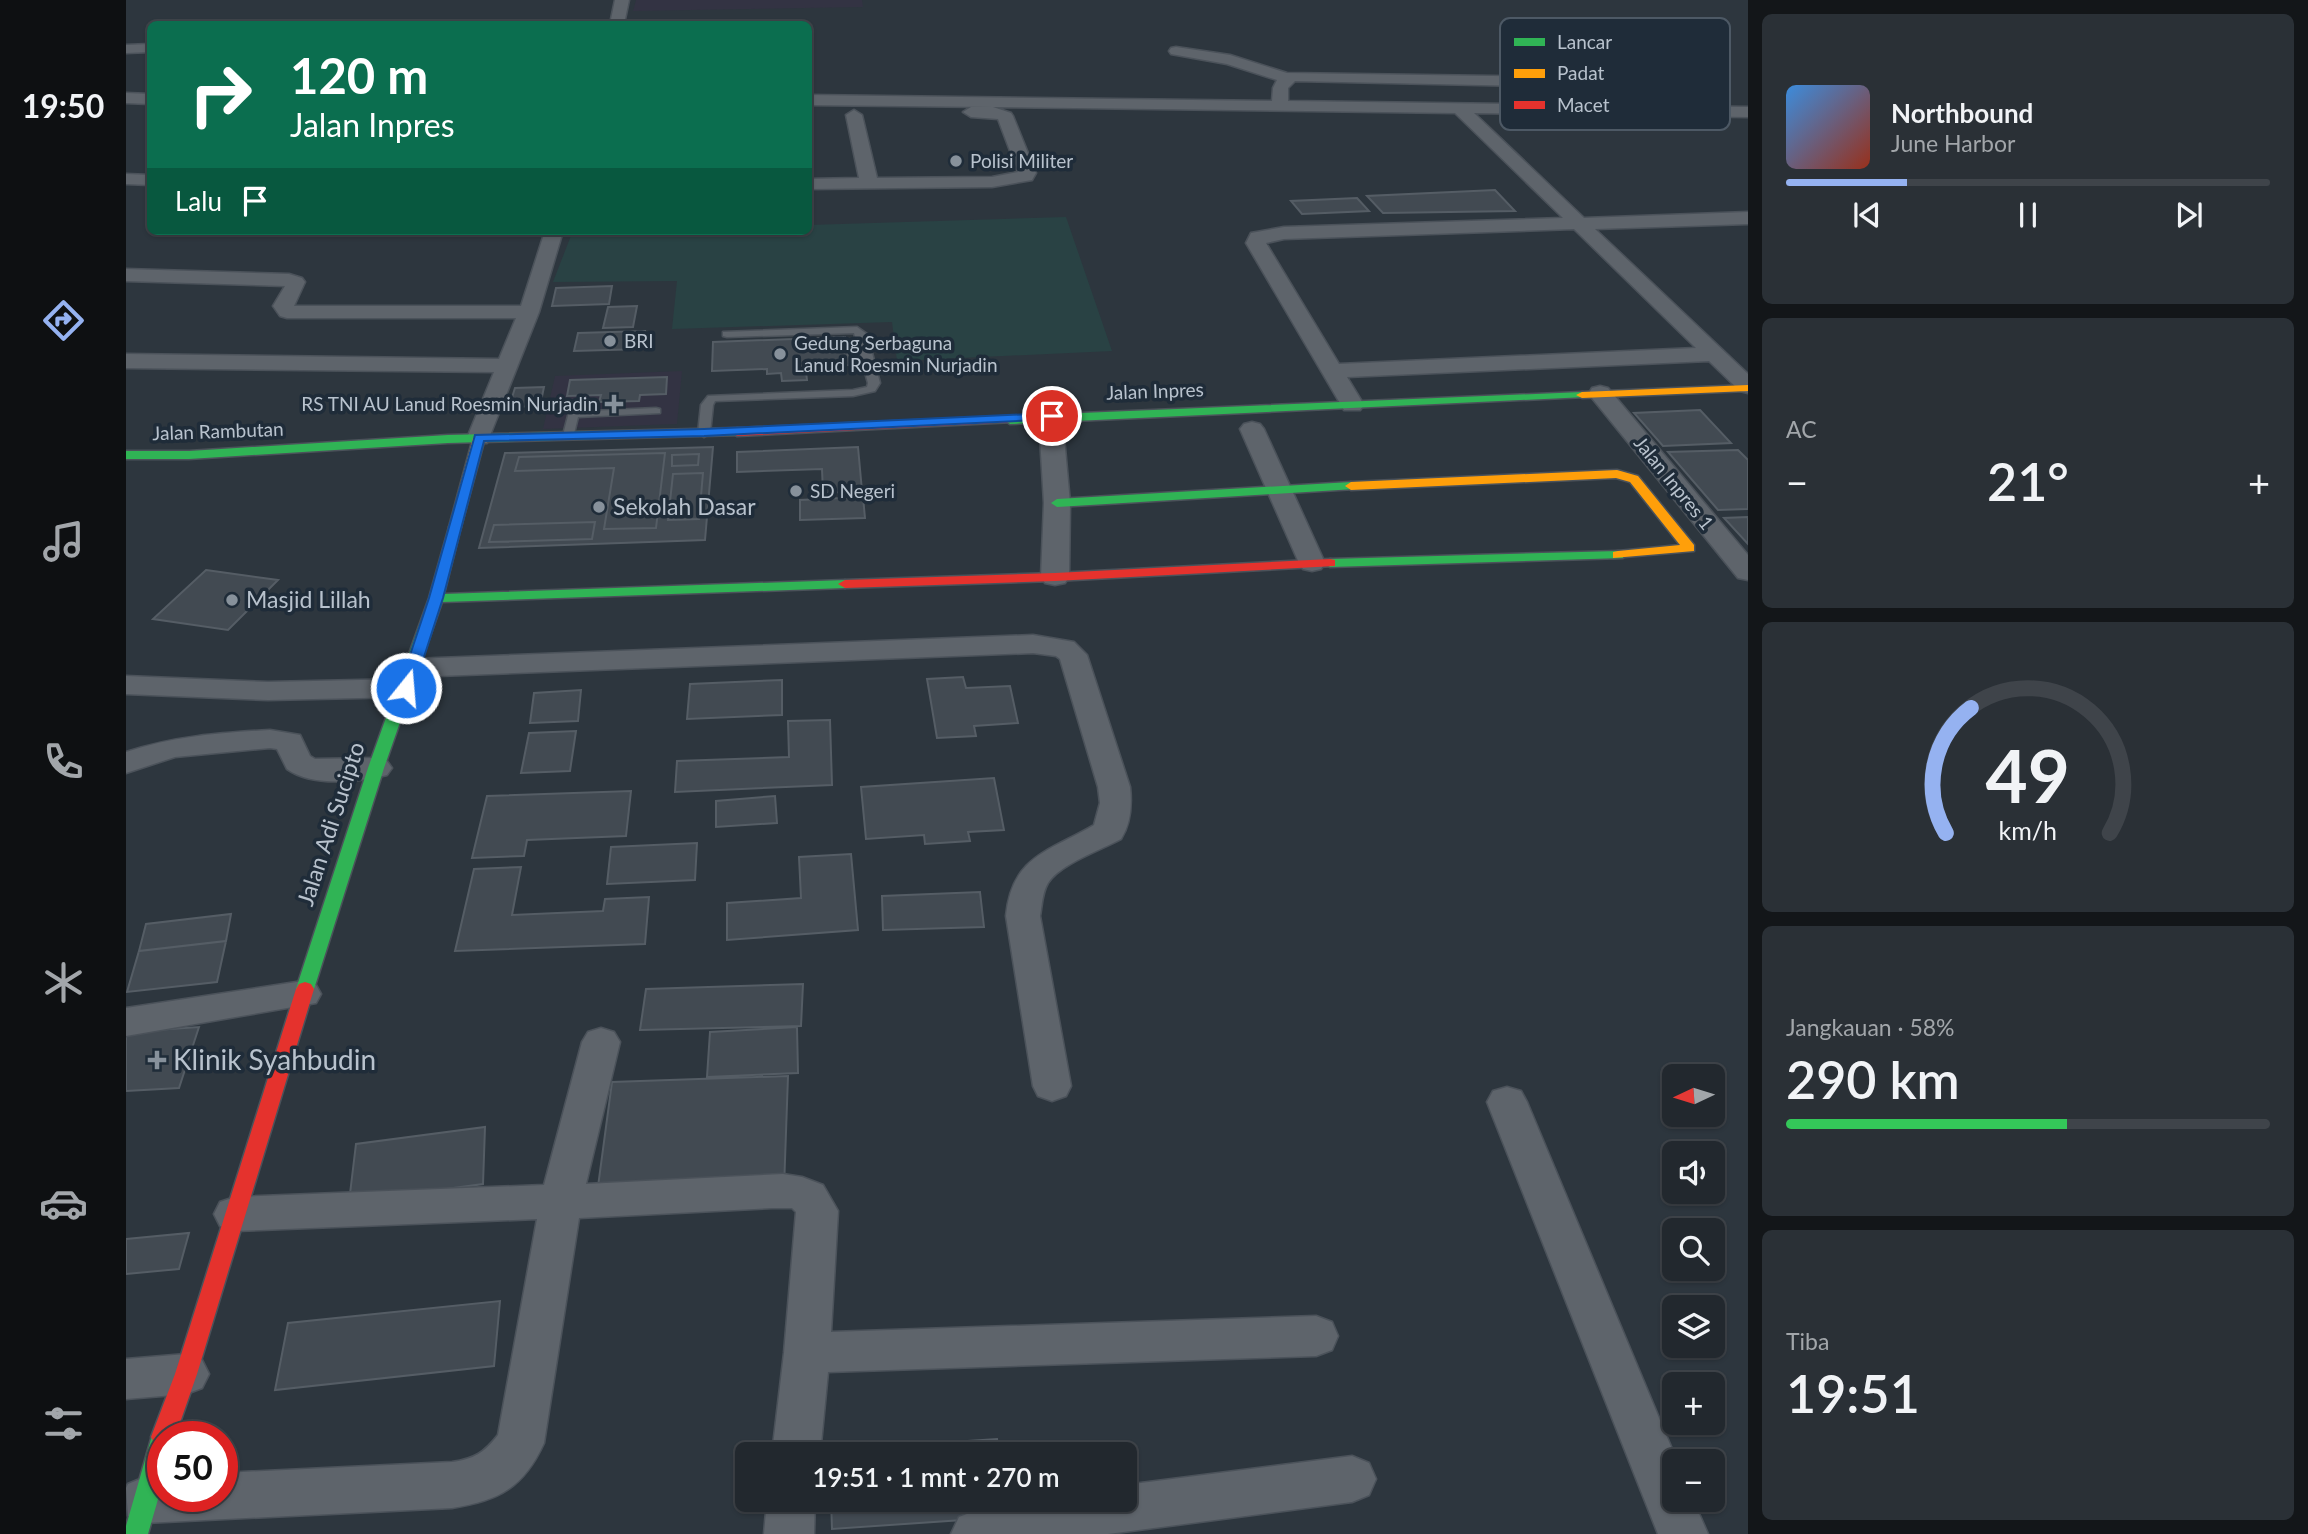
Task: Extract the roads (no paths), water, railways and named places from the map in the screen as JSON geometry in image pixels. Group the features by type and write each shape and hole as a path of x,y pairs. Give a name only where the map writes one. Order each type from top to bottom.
{"main road":[{"name":"Jalan Inpres","path":"479,438 704,433 1748,387"},
{"name":"Jalan Rambutan","path":"126,455 189,455 479,438"},
{"name":"Jalan Adi Sucipto","path":"169,1421 376,768 436,598 479,438"},
{"path":"436,598 1055,577 1312,564 1620,555 1689,548 1634,479 1623,475 1278,489 1057,503"},
{"name":"Jalan Adi Sucipto","path":"141,1517 147,1495"}],"street":[{"path":"618,21 622,0"},
{"path":"126,49 147,48"},
{"path":"1176,51 1243,63 1286,78 1500,80"},
{"path":"1280,106 1279,88 1286,78"},
{"path":"126,99 147,99"},
{"path":"812,100 1500,110"},
{"path":"1461,110 1748,387"},
{"path":"1730,112 1748,112"},
{"path":"812,117 999,113 1008,120 1027,173 1020,178 992,182 812,184"},
{"path":"854,115 869,183"},
{"path":"126,178 147,180"},
{"path":"1352,405 1256,243 1258,237 1284,233 1748,218"},
{"name":"Jalan Adi Sucipto","path":"479,438 529,312 553,235"},
{"path":"126,275 289,280 295,282 295,286 283,306 287,312 294,313 529,312"},
{"path":"1331,371 1713,354"},
{"path":"126,361 507,366"},
{"name":"Jalan Inpres 1","path":"1601,393 1744,562"},
{"path":"1252,429 1312,564"},
{"path":"1052,437 1057,503 1055,577"},
{"path":"126,685 268,691 409,678 1033,644 1064,648 1073,655 1114,788 1116,803 1108,831 1040,867 1027,884 1023,897 1023,916 1052,1086"},
{"path":"126,763 170,748 270,738 289,742 298,763 304,767 376,768"},
{"path":"126,1022 303,994"},
{"path":"141,1517 483,1481 504,1466 520,1443 561,1201 601,1042"},
{"path":"1507,1102 1683,1534"},
{"path":"235,1214 732,1195 776,1191 808,1197 817,1211 797,1442"},
{"path":"807,1353 1316,1336"},
{"path":"126,1379 186,1374"},
{"path":"976,1534 1098,1512 1352,1479"},
{"path":"789,1534 790,1512"}],"lane":[{"path":"704,433 706,405 712,398 853,393 871,389 874,383 862,334 857,330 727,334"},
{"path":"569,436 573,414 656,411"}],"place":[{"name":"Polisi Militer","path":"956,161"},
{"name":"BRI","path":"610,341"},
{"name":"Gedung Serbaguna Lanud Roesmin Nurjadin","path":"780,354"},
{"name":"RS TNI AU Lanud Roesmin Nurjadin","path":"614,404"},
{"name":"SD Negeri","path":"796,491"},
{"name":"Sekolah Dasar","path":"599,507"},
{"name":"Masjid Lillah","path":"232,600"},
{"name":"Klinik Syahbudin","path":"157,1060"}]}
